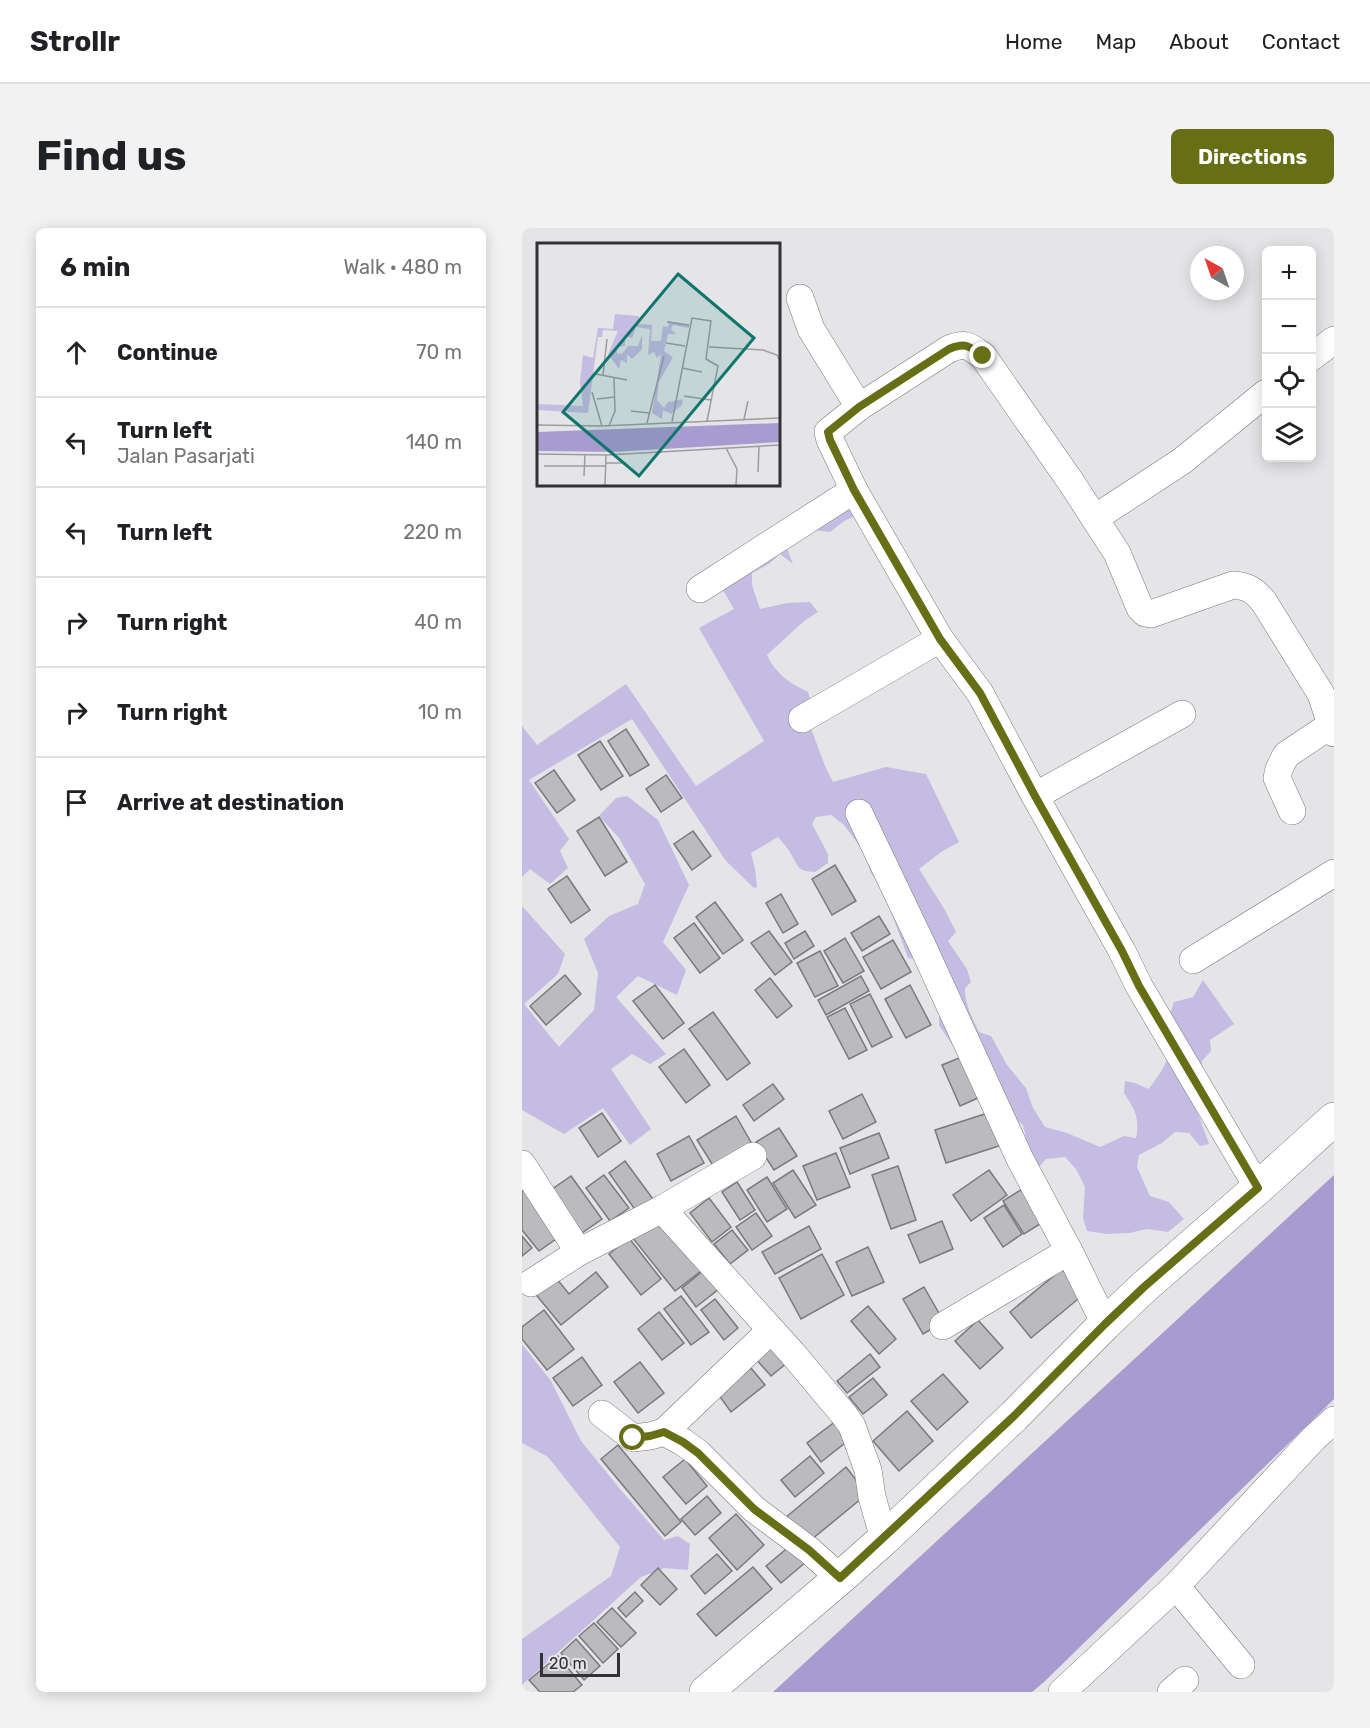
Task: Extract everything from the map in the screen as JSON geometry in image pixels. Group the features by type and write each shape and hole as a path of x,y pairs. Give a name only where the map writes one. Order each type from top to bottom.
{"main road":[{"path":"706,1692 884,1539 1014,1416 1144,1287 1334,1119"}],"street":[{"path":"800,298 811,329 859,407"},
{"path":"1315,354 1334,340"},
{"path":"1258,1188 1139,986 980,693 940,639 854,490 828,432 859,407 949,349 959,345 968,345 983,356 1095,518 1117,553 1140,608 1145,613 1151,614 1233,585 1245,586 1255,591 1264,602 1321,694 1333,729 1286,755 1279,769 1277,778 1292,812"},
{"path":"1095,518 1182,461 1262,396"},
{"path":"700,589 854,490"},
{"path":"801,719 940,639"},
{"path":"1035,796 1182,714"},
{"path":"859,813 1020,1159 1105,1324"},
{"path":"1193,960 1334,873"},
{"path":"531,1284 579,1252 662,1209 753,1156"},
{"path":"522,1164 579,1252"},
{"path":"662,1209 771,1330 852,1426 868,1470 872,1497 884,1539"},
{"path":"943,1326 1069,1251"},
{"path":"602,1414 633,1438 664,1432 771,1330"},
{"path":"1062,1692 1176,1586 1314,1438 1334,1420"},
{"path":"664,1432 698,1453 754,1509 809,1550 840,1578"},
{"path":"1176,1586 1241,1665"}],"shaded area":[{"path":"856,489 868,510 844,521 830,532 804,529 784,541 793,564 780,554 769,564 752,573 752,585 760,609 787,603 810,602 818,612 804,621 767,655 784,677 808,692 812,705 809,723 833,782 886,767 926,774 959,842 919,869 956,932 948,941 967,969 971,982 965,988 966,1000 979,1032 991,1036 1007,1065 1026,1088 1032,1106 1045,1127 1067,1133 1100,1147 1124,1136 1136,1138 1137,1120 1134,1109 1124,1093 1125,1081 1149,1089 1171,1052 1168,1020 1174,1002 1193,997 1203,980 1234,1024 1210,1040 1211,1051 1202,1061 1201,1095 1193,1100 1209,1144 1200,1146 1189,1133 1175,1132 1162,1143 1139,1155 1137,1167 1150,1196 1169,1202 1184,1219 1168,1232 1147,1229 1107,1234 1087,1231 1083,1218 1085,1187 1076,1169 1065,1157 1046,1159 1039,1167 1030,1155 1023,1125 1002,1109 962,1051 951,1043 939,1025 939,1014 918,959 908,958 884,892 871,873 863,851 844,825 831,815 816,817 812,824 828,854 828,863 815,872 799,868 778,837 751,853 757,887 754,888 726,861 632,719 529,780 569,839 560,851 568,868 550,884 530,869 522,877 522,726 537,745 626,684 696,786 764,741 699,628 734,609 709,566 727,559"},
{"path":"627,796 658,820 689,885 663,942 686,970 677,995 638,976 616,997 666,1054 650,1064 632,1054 611,1069 651,1129 630,1145 603,1108 564,1134 522,1110 522,906 565,954 558,974 524,1004 559,1047 594,1010 598,973 584,939 609,916 638,904 645,884 619,838 599,816 616,798"},
{"path":"1334,1175 1334,1399 1044,1682 1032,1692 773,1692"},
{"path":"522,1344 551,1381 581,1441 620,1489 664,1540 678,1536 690,1544 688,1570 664,1568 641,1577 522,1685 522,1639 611,1576 620,1547 548,1457 522,1443"}],"building":[{"path":"626,729 649,765 630,776 608,741"},
{"path":"600,741 623,776 601,790 578,755"},
{"path":"554,770 575,800 557,813 535,783"},
{"path":"666,775 682,798 661,812 646,789"},
{"path":"599,817 627,862 605,876 577,831"},
{"path":"693,831 711,856 692,870 674,844"},
{"path":"835,865 856,901 832,915 812,879"},
{"path":"567,876 590,910 571,923 548,889"},
{"path":"781,894 798,924 783,933 766,903"},
{"path":"715,902 743,940 723,954 696,917"},
{"path":"879,916 890,934 862,951 851,933"},
{"path":"694,923 720,958 700,973 674,938"},
{"path":"769,931 792,962 775,975 751,943"},
{"path":"805,931 814,946 794,959 785,943"},
{"path":"845,938 864,971 843,983 824,951"},
{"path":"893,940 911,972 881,989 863,957"},
{"path":"820,951 838,986 815,997 797,963"},
{"path":"565,975 581,994 546,1025 530,1006"},
{"path":"861,976 869,991 826,1015 818,1000"},
{"path":"770,978 792,1006 777,1018 755,990"},
{"path":"655,985 684,1023 663,1039 633,1001"},
{"path":"910,985 931,1025 906,1038 885,999"},
{"path":"870,994 892,1037 872,1047 850,1004"},
{"path":"845,1008 867,1050 849,1059 827,1017"},
{"path":"713,1012 750,1063 727,1080 689,1029"},
{"path":"684,1049 710,1085 686,1103 659,1067"},
{"path":"969,1054 987,1094 960,1106 942,1065"},
{"path":"773,1084 784,1099 754,1121 743,1105"},
{"path":"862,1094 876,1122 843,1139 829,1111"},
{"path":"994,1111 1005,1144 946,1163 935,1130"},
{"path":"602,1113 621,1141 598,1157 579,1128"},
{"path":"736,1116 752,1144 714,1167 697,1140"},
{"path":"779,1128 797,1156 774,1170 756,1142"},
{"path":"879,1133 889,1158 850,1174 840,1148"},
{"path":"689,1136 704,1163 671,1181 657,1154"},
{"path":"836,1153 850,1187 817,1200 803,1166"},
{"path":"625,1161 653,1199 636,1211 609,1173"},
{"path":"898,1166 916,1220 891,1229 872,1175"},
{"path":"793,1170 816,1205 795,1218 773,1183"},
{"path":"989,1170 1007,1195 971,1221 953,1195"},
{"path":"604,1175 629,1208 610,1221 586,1188"},
{"path":"571,1176 602,1219 579,1235 548,1192"},
{"path":"767,1177 787,1209 767,1222 747,1190"},
{"path":"737,1182 755,1210 740,1220 722,1192"},
{"path":"1027,1186 1048,1219 1024,1234 1003,1201"},
{"path":"527,1188 563,1234 539,1251 522,1230 522,1192"},
{"path":"709,1198 731,1227 712,1242 690,1213"},
{"path":"1004,1205 1022,1234 1003,1247 984,1218"},
{"path":"756,1213 772,1236 752,1250 736,1227"},
{"path":"659,1216 701,1271 675,1291 632,1237"},
{"path":"942,1221 953,1249 920,1263 908,1235"},
{"path":"809,1226 821,1249 775,1274 762,1252"},
{"path":"732,1230 748,1250 730,1264 714,1244"},
{"path":"522,1236 532,1248 522,1256"},
{"path":"629,1238 661,1279 641,1295 609,1254"},
{"path":"868,1247 884,1282 852,1296 836,1262"},
{"path":"822,1254 844,1295 801,1319 779,1278"},
{"path":"709,1266 724,1285 696,1307 682,1288"},
{"path":"1062,1269 1083,1295 1031,1338 1010,1312"},
{"path":"596,1272 608,1287 561,1325 533,1291 553,1274 569,1294"},
{"path":"924,1287 944,1322 923,1334 903,1299"},
{"path":"681,1296 709,1332 691,1345 664,1309"},
{"path":"715,1299 738,1328 724,1340 701,1310"},
{"path":"868,1306 896,1339 879,1354 851,1321"},
{"path":"544,1310 574,1349 547,1370 522,1339 522,1327"},
{"path":"659,1312 684,1343 662,1360 638,1329"},
{"path":"978,1320 1003,1348 980,1369 955,1341"},
{"path":"770,1343 787,1363 771,1376 754,1357"},
{"path":"870,1354 880,1367 847,1393 837,1381"},
{"path":"582,1357 602,1385 573,1406 553,1378"},
{"path":"640,1362 664,1393 638,1413 614,1382"},
{"path":"751,1368 765,1385 731,1412 718,1394"},
{"path":"943,1374 968,1402 937,1430 911,1401"},
{"path":"873,1378 887,1395 863,1414 849,1397"},
{"path":"907,1411 933,1441 899,1471 873,1441"},
{"path":"836,1421 850,1439 821,1462 807,1443"},
{"path":"618,1445 681,1522 665,1536 601,1459"},
{"path":"810,1456 824,1473 795,1497 781,1480"},
{"path":"685,1459 707,1486 686,1504 663,1477"},
{"path":"846,1467 867,1494 806,1544 785,1518"},
{"path":"707,1496 721,1513 695,1535 681,1519"},
{"path":"736,1514 764,1545 737,1570 709,1538"},
{"path":"791,1545 806,1562 781,1583 766,1566"},
{"path":"717,1554 732,1571 705,1594 691,1576"},
{"path":"753,1567 772,1589 716,1636 697,1614"},
{"path":"658,1568 677,1589 660,1605 641,1585"},
{"path":"635,1592 643,1601 626,1617 618,1608"},
{"path":"612,1608 636,1633 621,1647 597,1622"},
{"path":"594,1623 618,1649 603,1663 579,1636"},
{"path":"576,1639 600,1666 584,1680 561,1653"},
{"path":"558,1656 582,1685 573,1692 540,1692 529,1680"}],"route":[{"path":"633,1438 664,1432 683,1442 698,1453 754,1509 809,1550 840,1578 1014,1416 1144,1287 1258,1188 1139,986 980,693 940,639 854,490 830,440 828,432 859,407 949,349 959,345 968,345 983,356"}]}
